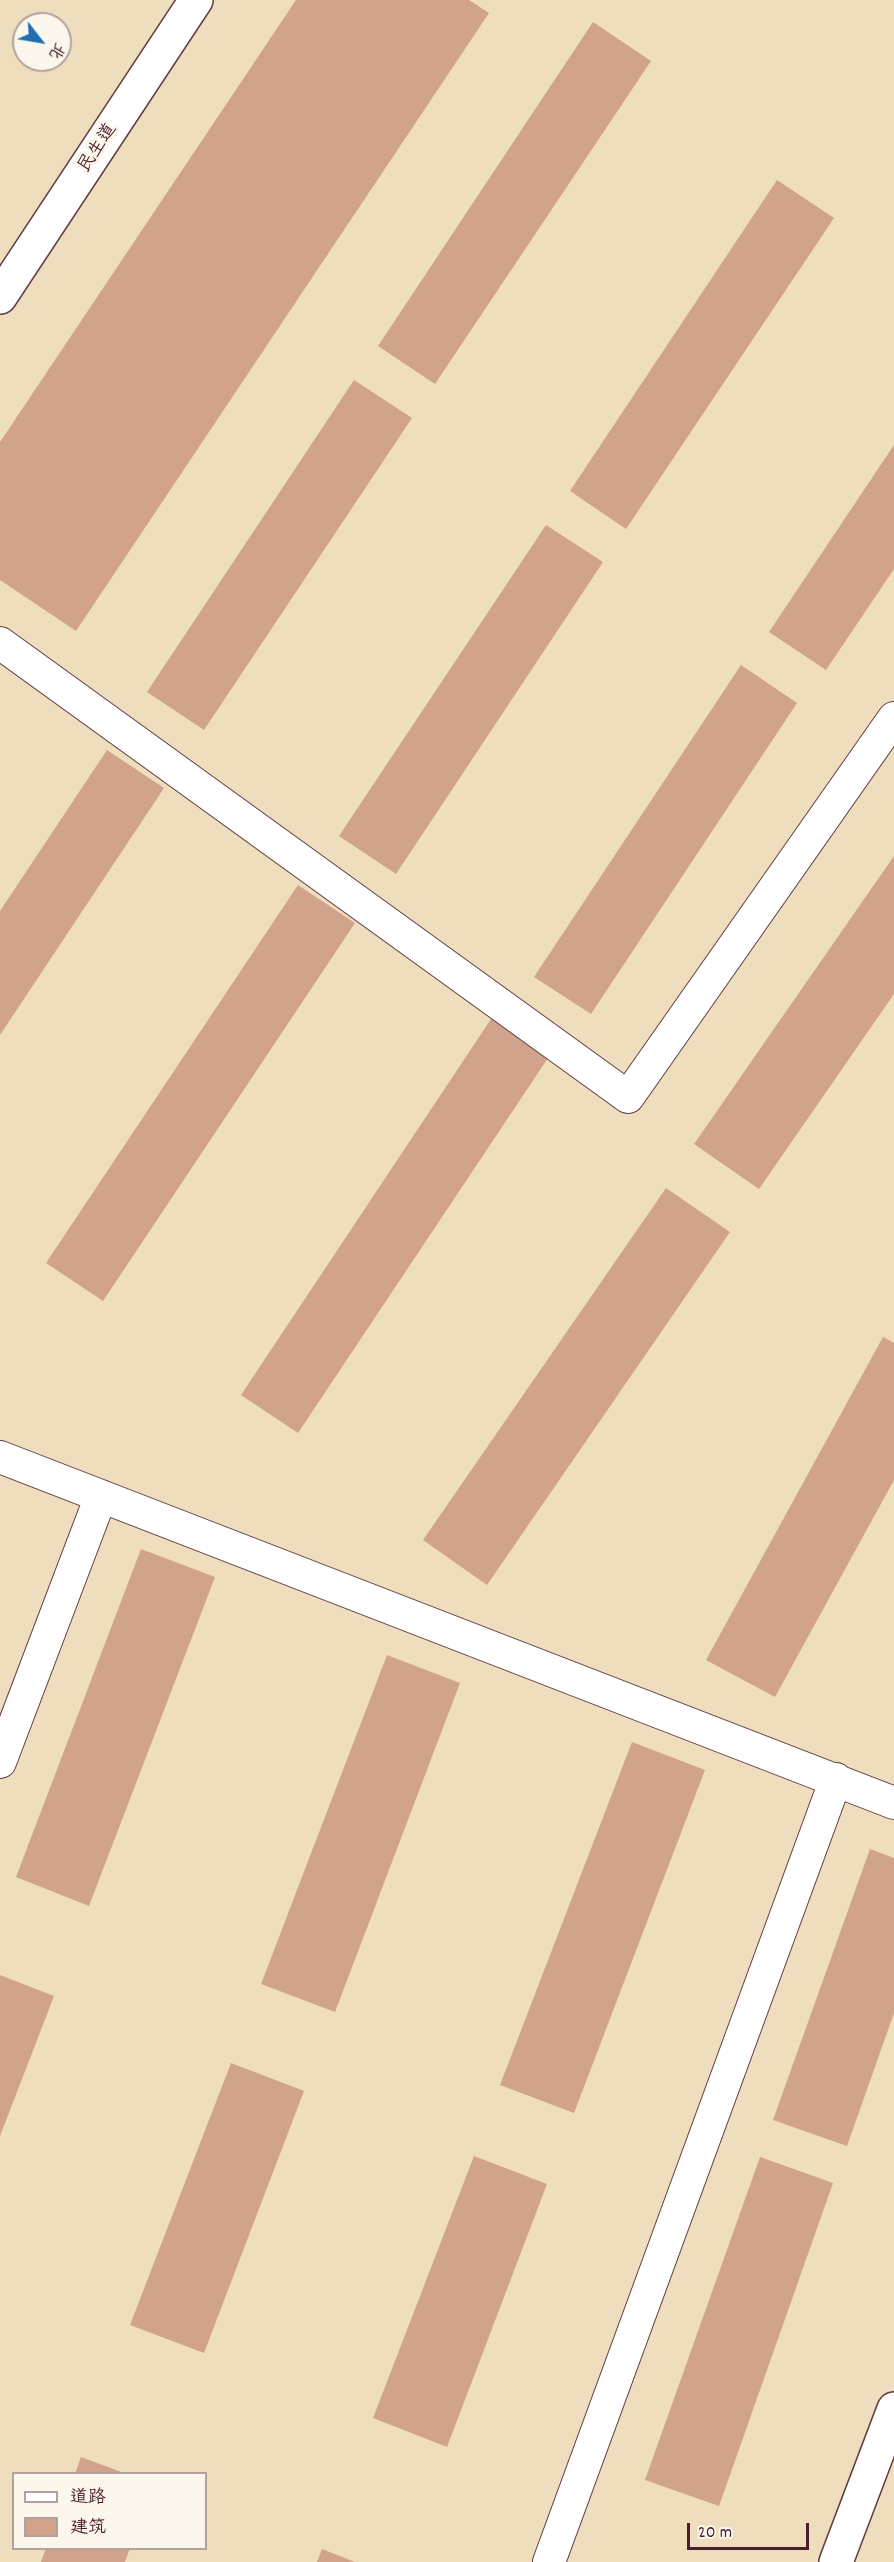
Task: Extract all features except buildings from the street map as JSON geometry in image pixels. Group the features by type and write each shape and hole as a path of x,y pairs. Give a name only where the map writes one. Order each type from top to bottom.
{"street":[{"name":"民生道","path":"0,297 196,0"},
{"path":"0,643 628,1097 894,718"},
{"path":"0,1457 894,1803"},
{"path":"0,1762 101,1496"},
{"path":"549,2562 836,1779"},
{"path":"836,2562 894,2409"}]}
